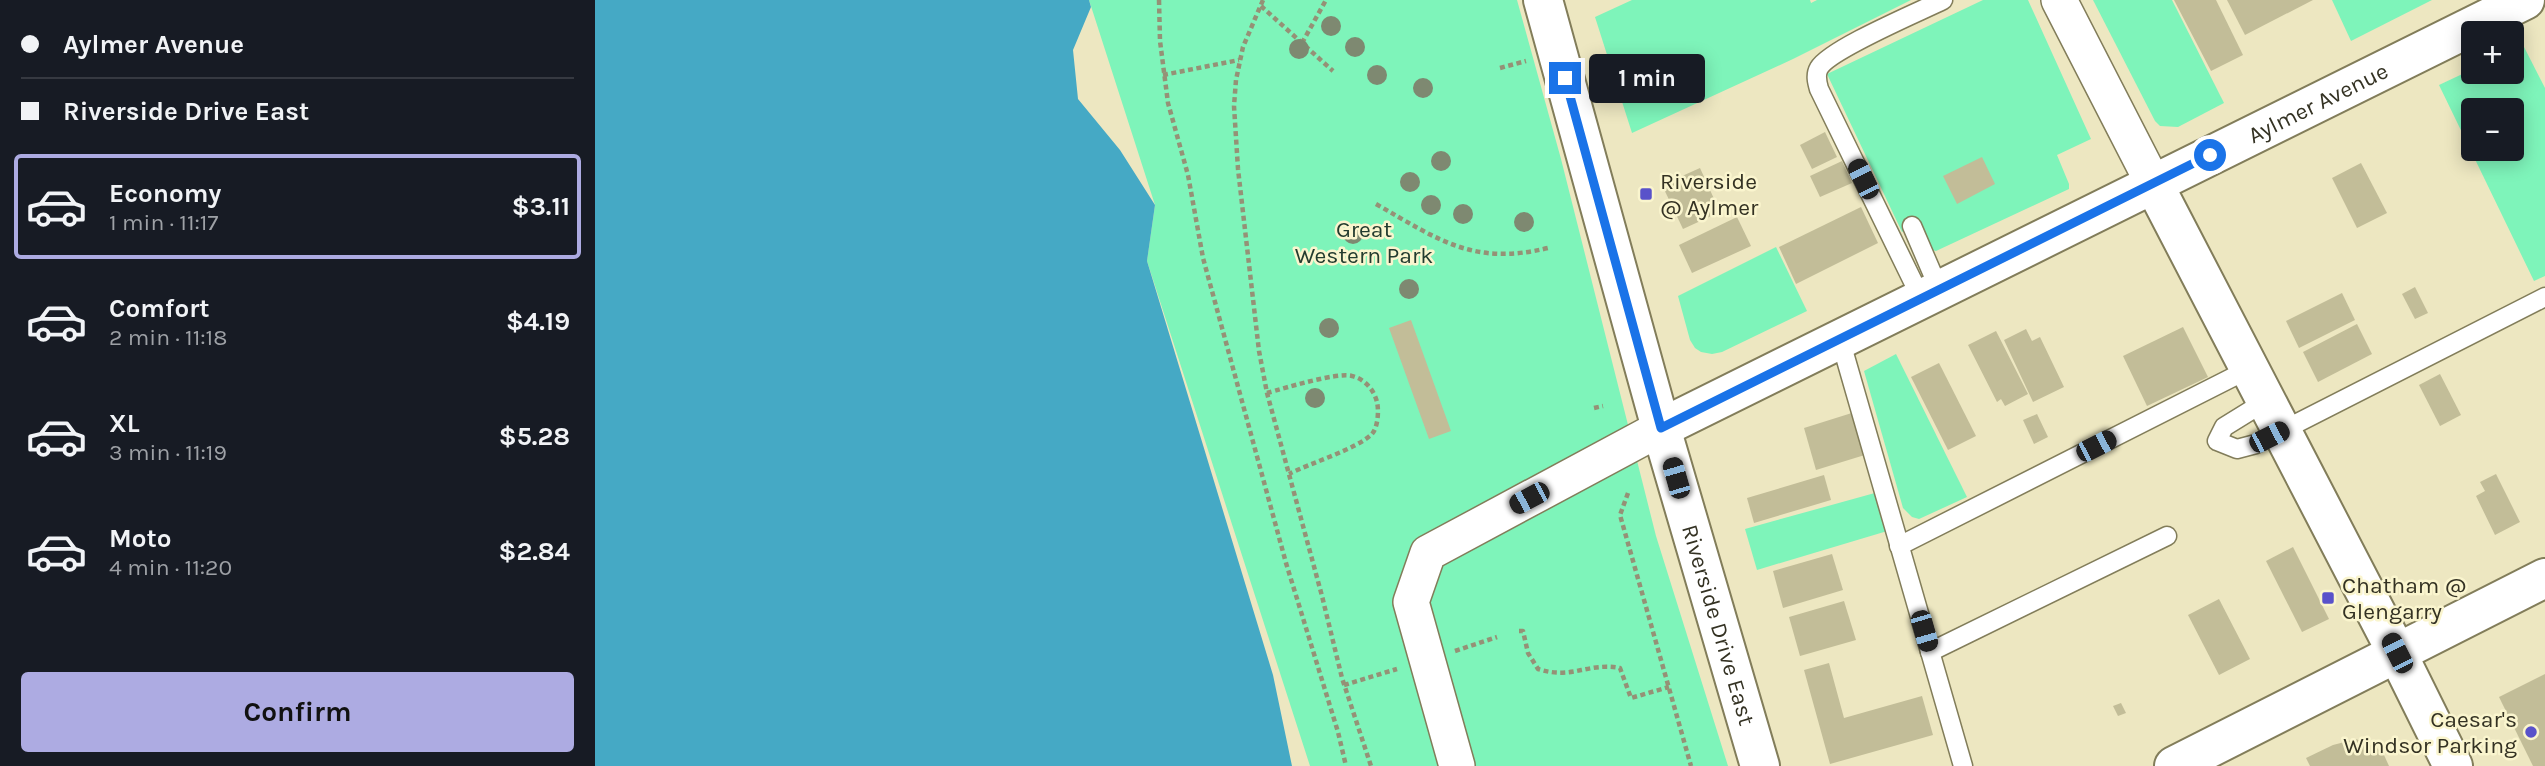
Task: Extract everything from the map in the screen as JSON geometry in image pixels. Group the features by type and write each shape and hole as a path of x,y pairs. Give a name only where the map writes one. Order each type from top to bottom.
{"main road":[{"name":"Riverside Drive East","path":"1542,0 1661,428 1760,766"},
{"name":"Aylmer Avenue","path":"1661,428 2525,0"},
{"path":"2153,183 2453,766"},
{"path":"2174,766 2543,582"}],"street":[{"path":"2059,0 2153,183"},
{"path":"1457,766 1411,603 1428,553 1661,428"}],"lane":[{"path":"1930,294 1819,89 1817,71 1836,53 1943,0"},
{"path":"1912,226 1930,294"},
{"path":"1899,546 2266,400 2545,297"},
{"path":"1840,339 1963,766"},
{"path":"1930,652 2167,536"}],"path":[{"path":"1160,0 1163,75 1170,114 1188,175 1203,258 1279,536 1346,766"},
{"path":"1302,43 1326,0"},
{"path":"1333,71 1262,3 1239,60 1234,106 1256,328 1267,393 1344,685 1371,766"},
{"path":"1163,75 1239,60"},
{"path":"1376,204 1440,241 1478,253 1519,255 1548,248"},
{"path":"1267,393 1326,378 1351,375 1369,384 1377,403 1377,422 1373,433 1289,474"},
{"path":"1594,408 1604,406"},
{"path":"1628,493 1621,515 1691,766"},
{"path":"1519,631 1523,631 1528,653 1538,669 1553,674 1574,673 1604,665 1620,668 1631,698 1669,687"},
{"path":"1451,652 1497,637"},
{"path":"1344,685 1405,667"}],"green space":[{"name":"Great Western Park","path":"1089,0 1517,0 1561,159 1656,536 1728,766 1310,766 1147,261 1155,205"},
{"path":"1632,0 1810,0 1811,3 1817,0 1911,0 1793,59 1632,133 1595,17"},
{"path":"1983,0 2028,0 2091,139 2057,155 2069,189 1936,251 1932,250 1920,222 1902,232 1827,74"},
{"path":"2093,0 2172,0 2224,103 2178,127 2160,126"},
{"path":"2332,0 2432,0 2351,41"},
{"path":"2524,47 2545,88 2545,276 2534,281 2476,161 2524,161 2524,98 2461,98 2461,130 2439,85 2461,75 2461,84 2524,84"},
{"path":"1776,247 1807,311 1722,352 1712,354 1695,348 1690,340 1678,296"},
{"path":"1896,354 1967,497 1919,519 1912,517 1903,508 1864,371"},
{"path":"1882,491 1894,529 1757,570 1745,529"}],"water":[{"path":"595,0 1089,0 1091,7 1073,50 1078,99 1120,150 1155,205 1147,261 1273,675 1292,766 595,766"}],"building":[{"path":"2174,0 2216,0 2243,55 2211,71"},
{"path":"2227,0 2313,0 2245,35"},
{"path":"1825,132 1837,157 1812,169 1800,145"},
{"path":"1982,157 1995,184 1957,204 1943,176"},
{"path":"1842,161 1852,183 1820,197 1810,176"},
{"path":"2361,163 2387,213 2357,228 2332,178"},
{"path":"1700,168 1720,212 1683,229 1662,185"},
{"path":"1861,207 1878,243 1796,284 1779,247"},
{"path":"1737,217 1751,246 1692,273 1679,245"},
{"path":"2415,287 2428,313 2415,319 2402,294"},
{"path":"2342,293 2355,320 2299,348 2286,321"},
{"path":"1411,320 1451,431 1429,439 1389,328"},
{"path":"2357,324 2372,354 2318,382 2303,352"},
{"path":"2183,327 2208,377 2147,406 2123,356"},
{"path":"2026,329 2032,341 2040,337 2064,387 2033,402 2004,340"},
{"path":"1996,331 2028,394 2005,406 2001,399 1997,402 1968,345"},
{"path":"1939,363 1976,436 1948,450 1911,377"},
{"path":"2440,374 2461,415 2440,426 2419,385"},
{"path":"1855,412 1868,454 1816,470 1804,428"},
{"path":"2037,414 2048,437 2034,444 2023,420"},
{"path":"2496,474 2520,522 2495,535 2476,496 2485,491 2480,482"},
{"path":"1824,475 1831,500 1754,523 1747,498"},
{"path":"2293,547 2329,619 2302,632 2266,561"},
{"path":"1832,554 1843,590 1783,608 1773,571"},
{"path":"2219,599 2250,659 2219,675 2188,615"},
{"path":"1844,601 1856,640 1800,656 1789,617"},
{"path":"1829,663 1844,718 1922,696 1933,735 1830,764 1804,670"},
{"name":"Caesar's Windsor Parking","path":"2545,674 2545,766 2533,766 2499,697"},
{"path":"2121,703 2126,713 2118,716 2113,706"},
{"path":"2356,739 2376,747 2389,766 2310,766 2306,758 2333,745"}],"place":[{"name":"Riverside @ Aylmer","path":"1646,194"},
{"name":"Chatham @ Glengarry","path":"2328,598"},
{"name":"Caesar's Windsor Parking","path":"2531,732"}],"route":[{"path":"1565,78 1661,428 2210,155"}]}
